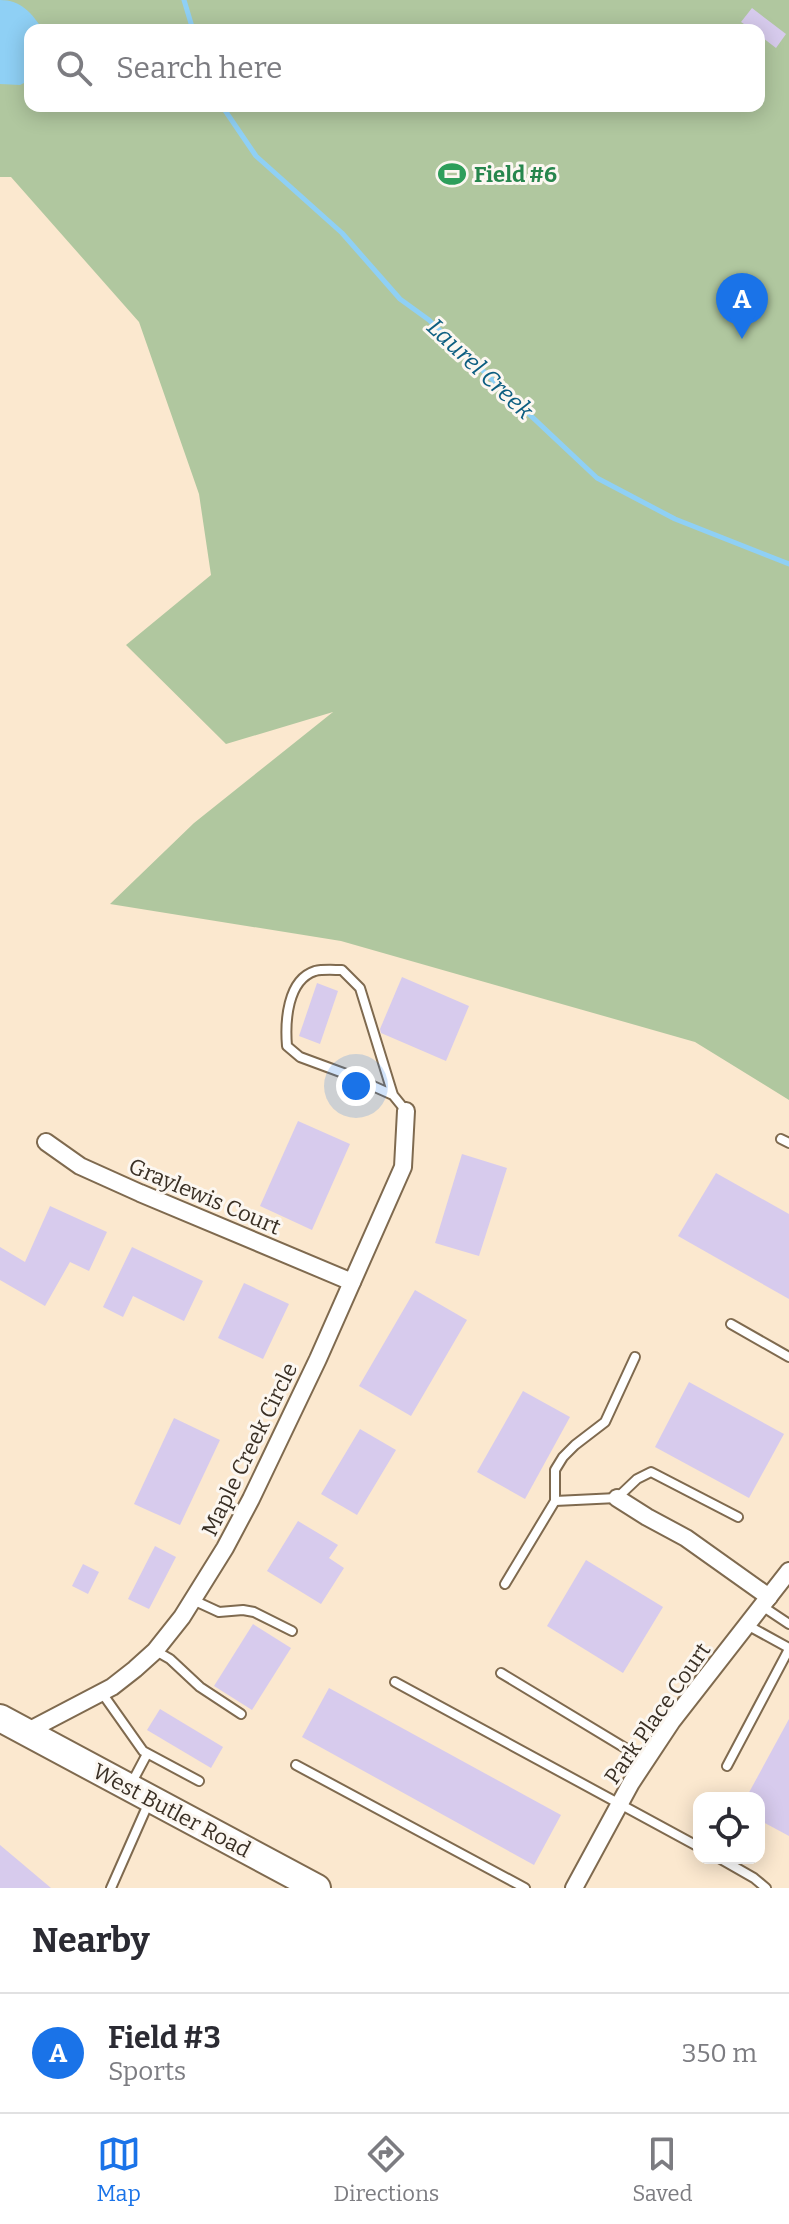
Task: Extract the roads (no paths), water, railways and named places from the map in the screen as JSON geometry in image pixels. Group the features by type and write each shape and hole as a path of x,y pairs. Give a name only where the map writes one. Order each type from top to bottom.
{"main road":[{"name":"West Butler Road","path":"0,1718 317,1888"}],"street":[{"name":"Maple Creek Circle","path":"26,1732 102,1692 155,1651 175,1627 225,1548 251,1499 403,1167 406,1111"},
{"name":"Graylewis Court","path":"46,1142 80,1166 352,1282"},
{"path":"617,1498 686,1538 766,1601"},
{"name":"Park Place Court","path":"574,1888 620,1803 672,1721 789,1571"}],"lane":[{"path":"393,1095 300,1057 287,1046 285,1030 291,998 299,983 314,971 342,970 360,988 393,1095 406,1111"},
{"path":"731,1324 789,1357"},
{"path":"505,1584 555,1501 555,1470 575,1445 605,1422 635,1357"},
{"path":"555,1501 617,1498 637,1479 651,1472 738,1517"},
{"path":"193,1600 224,1613 254,1612 292,1631"},
{"path":"766,1601 789,1624"},
{"path":"727,1766 789,1649 747,1625"},
{"path":"155,1651 170,1659 200,1687 241,1714"},
{"path":"501,1673 646,1760"},
{"path":"395,1682 693,1844"},
{"path":"102,1692 136,1743 147,1754 199,1781"},
{"path":"111,1888 141,1792 147,1754"},
{"path":"296,1765 525,1888"},
{"path":"730,1864 766,1888"}],"water":[{"path":"0,0 14,2 39,24 24,24 24,83 0,84"}],"waterway":[{"name":"Laurel Creek","path":"184,0 191,24"},
{"name":"Laurel Creek","path":"226,112 256,156 342,233 400,299 429,320 597,478 675,519 789,564"}],"place":[{"name":"Field #6","path":"452,174"},
{"name":"Field #3","path":"742,339"}]}
